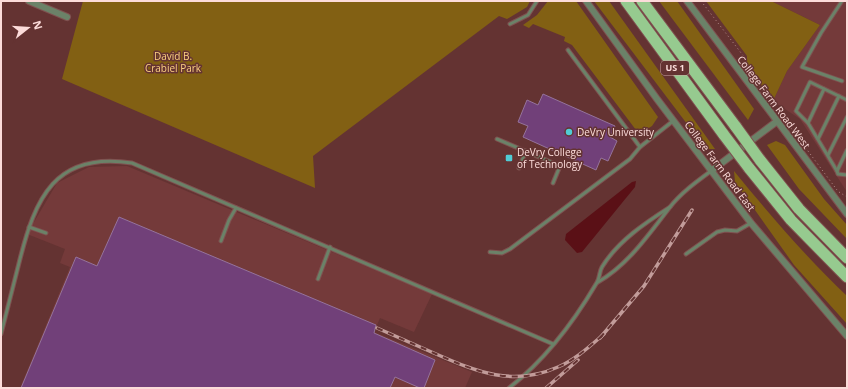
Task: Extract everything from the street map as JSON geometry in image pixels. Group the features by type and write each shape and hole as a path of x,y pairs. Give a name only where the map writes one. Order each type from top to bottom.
{"highway":[{"name":"US 1","path":"626,1 749,168 791,220 847,277"},
{"name":"US 1","path":"642,1 760,160 799,209 847,258"}],"street":[{"path":"29,1 68,17"},
{"name":"College Farm Road East","path":"586,1 751,223 847,336"},
{"name":"College Farm Road West","path":"687,1 776,122 847,213"},
{"path":"711,171 776,122"}],"lane":[{"path":"510,24 528,15 537,1"},
{"path":"842,1 821,33 802,67 842,81"},
{"path":"568,50 640,146"},
{"path":"847,100 810,82 796,111 808,122 838,174 847,176"},
{"path":"808,122 824,89"},
{"path":"818,139 839,96"},
{"path":"828,155 847,117"},
{"path":"490,252 502,253 510,249 630,159 637,152 640,146 673,120"},
{"path":"497,139 560,166 553,182"},
{"path":"837,170 847,150"},
{"path":"519,168 526,151"},
{"path":"1,334 29,227 38,205 55,181 75,167 90,162 105,160 132,163 553,344"},
{"path":"509,388 525,376 573,320 598,282 602,268 626,239 670,207 688,189 711,171"},
{"path":"598,282 611,274 657,226 670,207"},
{"path":"221,241 229,220 236,208"},
{"path":"686,254 717,232 725,230 737,231 751,223"},
{"path":"29,227 46,233"},
{"path":"318,279 330,247"}],"path":[{"path":"701,1 746,58 747,63 744,65 839,192 847,197"}],"shaded area":[{"path":"771,1 847,1 847,192 800,119 773,101 787,71 820,25"},
{"path":"127,166 432,294 414,332 380,318 374,332 472,372 465,388 20,388 70,267 60,263 65,249 27,234 57,183 89,167"},
{"path":"636,181 635,187 582,252 577,253 565,240 566,234 632,182"}],"green space":[{"name":"David B. Crabiel Park","path":"83,1 530,1 527,7 507,19 499,16 313,156 315,188 62,79"},
{"path":"548,1 576,1 658,117 652,126 639,134 572,45 564,41 565,37 533,24 529,28 523,25 537,15"},
{"path":"594,1 609,1 715,149 706,149"},
{"path":"659,1 677,1 754,109 748,120"},
{"path":"706,1 771,1 820,25 787,71 773,101 747,66 747,56"},
{"path":"776,141 785,145 824,199 847,225 847,239 799,189 767,145"},
{"path":"734,171 761,204 817,266 847,296 847,324 794,265 735,182"}],"building":[{"name":"DeVry University","path":"543,94 615,126 610,137 617,141 608,161 601,158 596,170 523,137 528,126 518,122 527,100 538,105"},
{"path":"119,217 376,325 374,333 435,360 424,388 420,388 395,377 390,388 21,388 76,257 97,266"}],"railway":[{"path":"600,338 644,286 692,210"},
{"path":"377,328 466,366 496,375 510,376 526,376 542,373 558,367 576,357 604,334"},
{"path":"546,388 578,360"}],"place":[{"name":"DeVry University","path":"569,132"},
{"name":"DeVry College of Technology","path":"509,158"}]}
